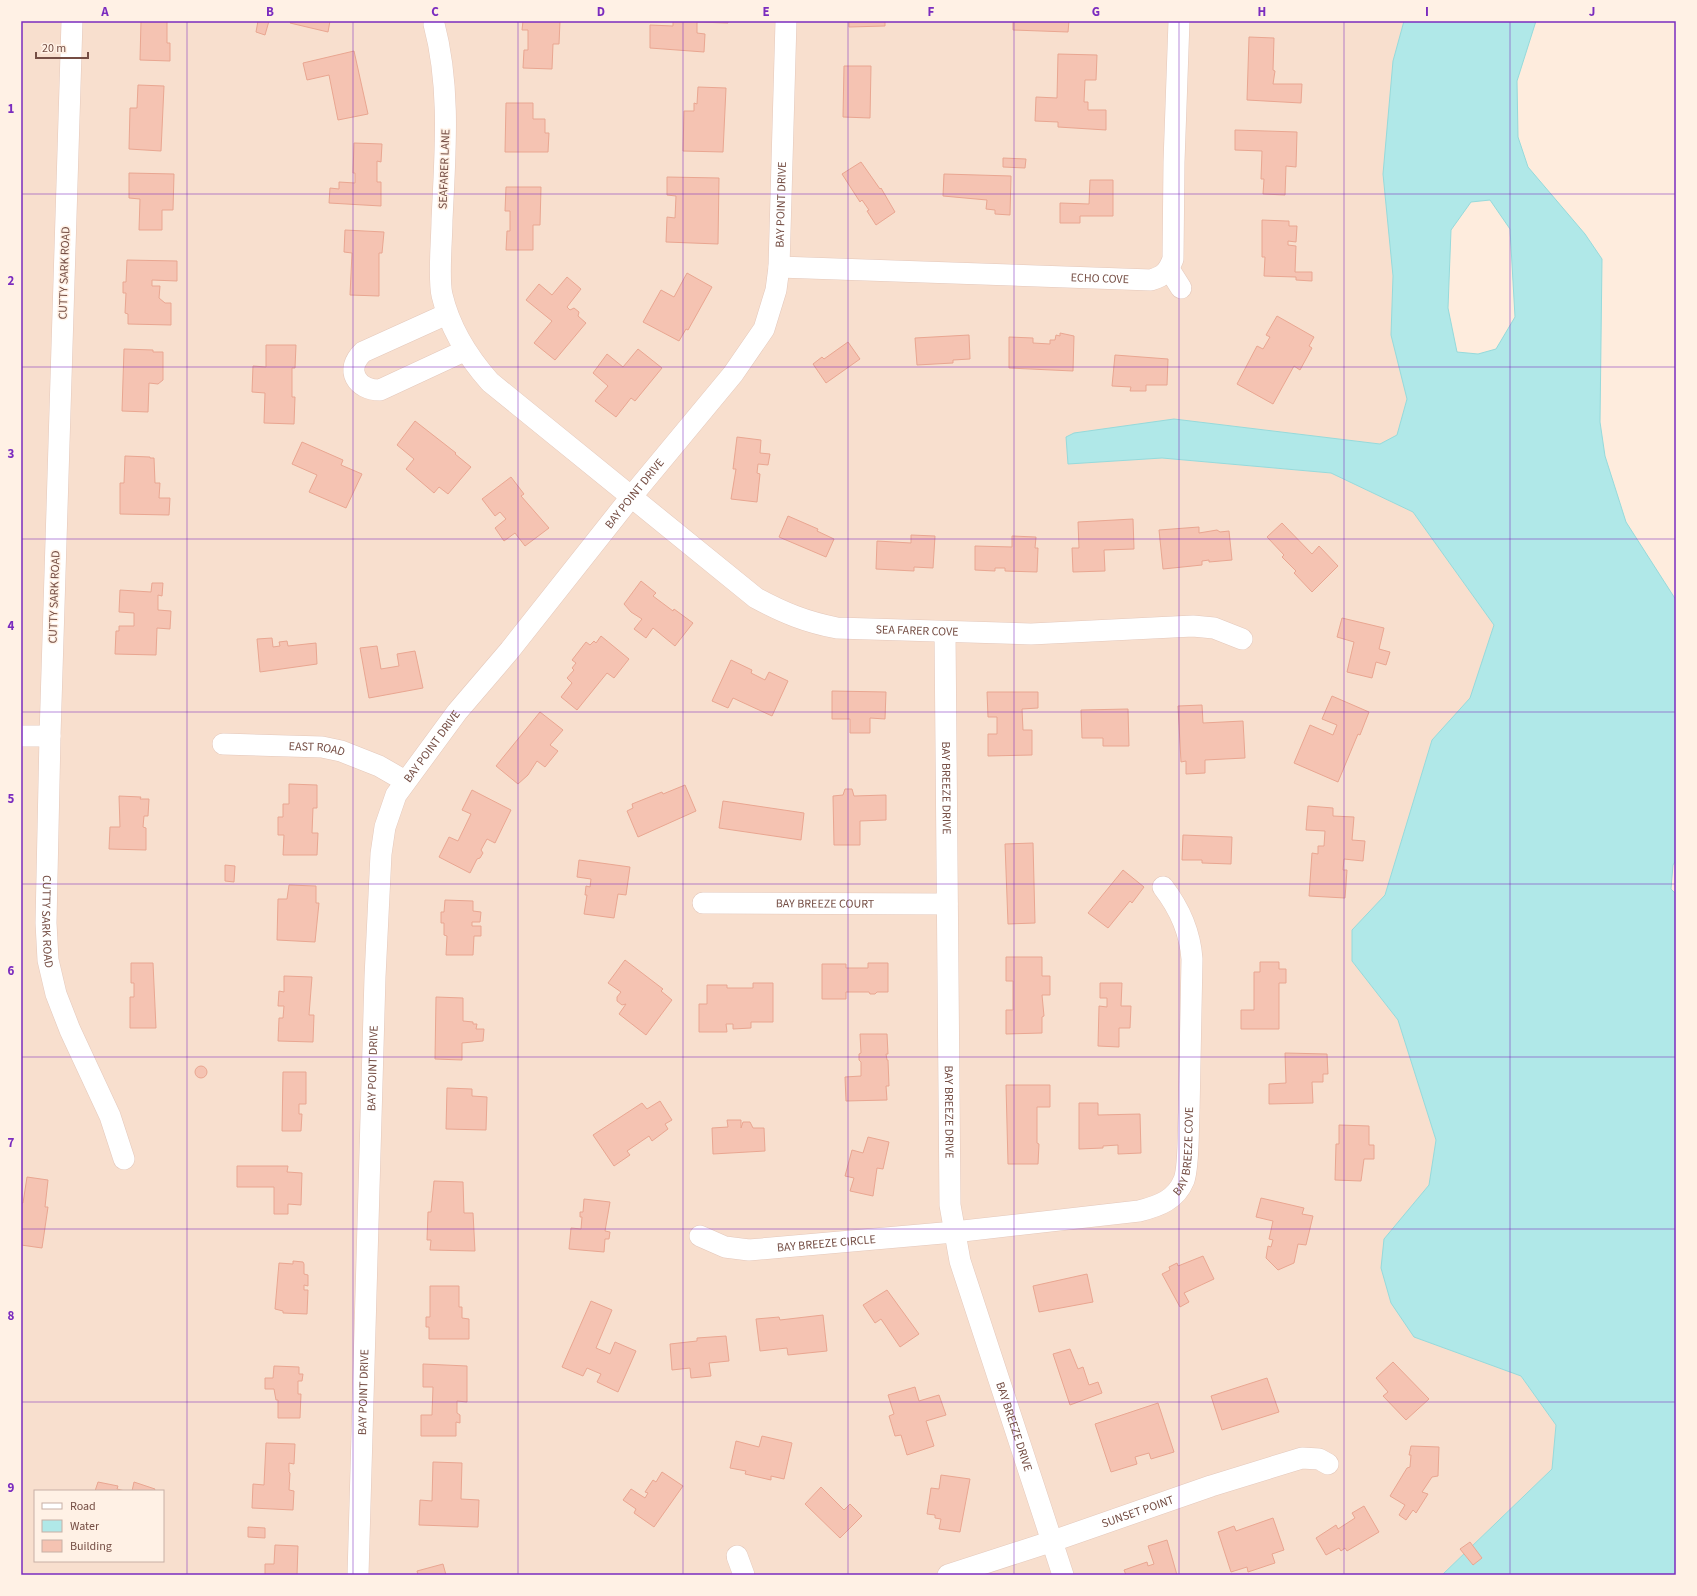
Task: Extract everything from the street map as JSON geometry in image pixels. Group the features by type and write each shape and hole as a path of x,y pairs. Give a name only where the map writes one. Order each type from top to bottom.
{"street":[{"name":"CUTTY SARK ROAD","path":"72,21 50,736 46,923 48,960 56,994 70,1030 110,1116 124,1159"},
{"name":"BAY POINT DRIVE","path":"358,1575 375,977 381,854 385,827 396,795 405,781 458,712 510,650 632,497 733,374 764,328 776,290 778,267 786,21"},
{"path":"1180,21 1174,162 1174,259 1169,269 1180,288"},
{"name":"SEAFARER LANE","path":"434,24 444,72 445,128 442,293 447,314 464,351 490,382 632,497"},
{"name":"ECHO COVE","path":"778,267 1151,280 1160,277 1169,269"},
{"path":"447,314 363,352 354,362 354,372 357,381 371,390 380,390 464,351"},
{"name":"SEA FARER COVE","path":"632,497 756,598 786,614 813,624 837,628 1031,634 1193,626 1214,628 1242,639"},
{"name":"BAY BREEZE DRIVE","path":"945,632 950,1205 960,1261 985,1342 1053,1541 1063,1575"},
{"path":"21,736 50,736"},
{"name":"EAST ROAD","path":"223,744 322,747 341,751 379,766 405,781"},
{"name":"BAY BREEZE COVE","path":"954,1232 1139,1211 1158,1206 1168,1201 1178,1191 1185,1179 1188,1143 1192,959 1191,943 1184,921 1174,902 1163,887"},
{"name":"BAY BREEZE COURT","path":"703,903 947,904"},
{"name":"BAY BREEZE CIRCLE","path":"700,1236 725,1247 749,1250 954,1232"},
{"name":"SUNSET POINT","path":"948,1575 1053,1541 1203,1489 1302,1458 1319,1459 1328,1464"}],"shaded area":[{"path":"21,21 1404,21 1393,61 1393,276 1391,335 1407,399 1397,435 1380,444 1347,440 1068,464 1162,458 1331,473 1413,512 1494,625 1470,698 1432,740 1385,895 1352,931 1352,960 1398,1020 1436,1140 1429,1185 1384,1239 1414,1337 1521,1376 1556,1425 1552,1469 1442,1575 21,1575"}],"water":[{"path":"1404,21 1536,21 1517,81 1518,137 1528,167 1585,234 1602,259 1600,422 1605,456 1626,522 1676,600 1676,860 1673,865 1671,889 1676,894 1676,1575 1442,1575 1552,1469 1556,1425 1521,1376 1414,1337 1391,1303 1381,1268 1384,1239 1429,1185 1436,1140 1398,1020 1352,961 1352,930 1385,895 1432,740 1470,698 1494,625 1413,512 1331,473 1162,458 1068,464 1066,437 1074,433 1174,419 1380,444 1397,435 1407,399 1391,335 1393,276 1383,174 1393,61","holes":["1490,200 1510,229 1515,317 1496,349 1478,354 1457,352 1448,308 1451,230 1471,202"]}],"building":[{"path":"141,21 167,21 167,43 170,43 170,61 140,60"},
{"path":"258,21 269,21 265,35 256,32"},
{"path":"291,21 330,21 328,32 290,23"},
{"path":"523,21 560,21 559,44 553,44 552,69 523,68 524,50 528,50 528,30 522,30"},
{"path":"673,21 728,21 728,23 697,22 697,33 705,34 704,52 650,48 650,25 673,26"},
{"path":"849,21 885,21 885,26 849,27"},
{"path":"1013,21 1069,21 1068,32 1013,30"},
{"path":"1249,37 1274,38 1273,70 1275,71 1273,84 1302,84 1301,103 1247,100"},
{"path":"354,51 368,114 338,120 329,75 307,80 303,63"},
{"path":"1058,54 1097,55 1096,80 1085,80 1084,102 1088,102 1088,110 1106,110 1106,130 1058,127 1058,122 1035,121 1036,97 1057,98"},
{"path":"844,66 871,66 870,118 843,117"},
{"path":"138,85 164,86 161,151 129,149 130,108 137,108"},
{"path":"698,87 726,88 723,152 683,151 684,111 694,111 694,103 697,104"},
{"path":"506,103 533,103 533,119 545,119 545,133 549,133 548,152 505,152"},
{"path":"1235,130 1297,132 1296,167 1286,166 1285,195 1263,194 1264,179 1261,179 1262,151 1235,150"},
{"path":"354,143 382,144 381,162 377,161 377,182 381,182 381,206 329,203 330,188 339,189 339,182 355,183 355,173 353,173"},
{"path":"1003,158 1026,159 1025,168 1003,167"},
{"path":"861,162 880,189 881,188 895,212 876,225 867,211 869,210 862,200 860,202 842,174"},
{"path":"129,173 174,174 173,210 162,210 162,230 139,230 140,199 129,198"},
{"path":"944,174 1011,176 1010,215 995,214 995,210 986,209 987,200 943,196"},
{"path":"667,177 719,178 718,244 666,242 667,217 675,218 676,196 667,195"},
{"path":"1090,180 1113,180 1113,216 1080,216 1080,223 1060,223 1060,203 1089,204"},
{"path":"506,187 541,187 540,225 533,225 533,250 506,250 507,231 510,231 510,211 505,211"},
{"path":"1262,220 1289,221 1289,226 1297,226 1296,242 1288,241 1288,245 1296,246 1295,272 1312,272 1312,281 1296,280 1296,277 1264,276 1265,257 1262,257"},
{"path":"345,230 384,232 382,253 379,253 379,296 350,295 352,253 344,252"},
{"path":"127,260 177,261 177,281 152,280 152,286 160,286 159,298 165,303 171,303 171,325 128,324 128,314 125,313 126,293 123,293 123,282 126,282"},
{"path":"687,273 712,287 688,330 686,329 679,341 643,322 661,290 674,297"},
{"path":"567,277 581,289 567,307 570,310 574,308 579,312 578,316 586,323 555,360 534,343 552,321 526,300 539,284 552,295"},
{"path":"1277,316 1314,337 1309,346 1312,348 1300,370 1294,366 1273,404 1237,384 1257,346 1263,349 1270,337 1266,335"},
{"path":"1060,333 1074,336 1073,371 1009,368 1009,337 1033,338 1033,343 1050,344 1050,340 1055,340 1056,335 1060,336"},
{"path":"969,335 970,359 953,360 953,363 917,365 915,338"},
{"path":"848,342 860,359 826,383 813,364 822,357 824,359"},
{"path":"266,345 296,345 295,368 292,368 292,397 295,397 294,424 264,423 265,393 252,392 253,366 266,367"},
{"path":"124,349 153,350 153,352 163,352 163,380 158,384 149,383 148,412 122,411"},
{"path":"638,349 662,368 635,401 631,398 616,417 595,401 608,386 593,373 607,354 623,367"},
{"path":"1115,355 1168,359 1167,385 1146,385 1146,391 1130,391 1131,387 1112,386"},
{"path":"415,421 456,453 455,454 471,467 448,494 439,487 434,493 406,469 414,459 397,445"},
{"path":"737,437 761,440 760,453 770,454 768,465 758,464 757,473 760,474 757,502 731,499 736,469 733,469"},
{"path":"302,442 343,460 341,465 362,474 346,508 309,492 317,475 292,464"},
{"path":"125,456 154,458 155,483 160,483 159,498 170,498 169,515 120,514 120,483 124,483"},
{"path":"511,477 524,494 521,496 549,528 525,546 515,533 504,541 495,528 506,519 500,512 495,516 482,499"},
{"path":"788,516 818,529 817,531 834,539 826,557 779,537"},
{"path":"1133,519 1134,549 1104,550 1105,571 1073,572 1072,548 1079,548 1078,522"},
{"path":"1282,523 1312,554 1319,546 1338,566 1312,592 1294,573 1296,571 1282,557 1284,555 1267,537"},
{"path":"1199,527 1199,533 1217,530 1220,532 1229,531 1232,560 1209,562 1209,560 1202,561 1202,565 1163,569 1159,530"},
{"path":"911,535 935,536 933,568 914,567 914,571 876,569 877,541 911,543"},
{"path":"1012,536 1036,537 1035,548 1038,548 1037,572 1005,571 1005,568 995,568 995,571 975,570 975,546 1012,547"},
{"path":"641,581 656,593 653,596 673,611 674,609 693,623 675,646 653,628 646,638 634,629 642,619 631,612 624,604"},
{"path":"152,583 163,583 162,596 158,595 158,610 171,611 170,629 157,628 156,655 115,654 116,631 119,631 119,626 134,626 134,613 119,612 120,590 151,592"},
{"path":"1342,618 1384,628 1379,649 1390,652 1386,665 1376,662 1372,678 1347,672 1354,642 1337,637"},
{"path":"601,636 629,659 614,678 607,673 577,710 561,697 572,683 567,678 574,670 572,668 576,663 572,660 586,642 590,645 594,641 596,643"},
{"path":"272,638 273,647 280,646 279,642 287,641 288,646 316,643 317,664 260,672 257,639"},
{"path":"377,646 381,669 399,666 397,654 415,651 423,688 369,698 360,648"},
{"path":"731,660 752,670 751,673 765,680 769,672 788,681 772,716 733,698 728,708 712,701"},
{"path":"832,691 886,692 885,719 870,718 870,733 850,733 850,719 832,719"},
{"path":"987,692 1038,692 1038,708 1022,709 1023,730 1032,730 1032,755 988,756 988,734 997,734 997,717 988,717"},
{"path":"1332,696 1369,712 1338,782 1294,763 1310,725 1333,735 1337,725 1322,719"},
{"path":"1202,705 1203,723 1243,721 1245,758 1205,760 1205,773 1186,774 1186,761 1181,762 1178,706"},
{"path":"1128,709 1129,746 1103,746 1103,738 1082,738 1081,710"},
{"path":"540,712 563,730 550,745 558,751 545,767 537,761 528,775 518,784 496,766"},
{"path":"289,784 317,785 317,808 313,808 312,833 318,833 317,855 283,855 284,835 278,835 278,817 283,817 283,804 289,804"},
{"path":"685,785 696,811 638,837 627,811 633,808 632,804"},
{"path":"845,789 852,789 854,796 886,795 886,820 860,821 860,845 834,845 833,796 843,795"},
{"path":"472,790 511,810 495,843 487,839 481,850 483,853 480,858 477,859 470,873 439,857 449,837 458,841 471,814 462,810"},
{"path":"119,796 149,799 148,816 144,816 143,827 146,828 146,850 109,849 110,827 120,827"},
{"path":"723,801 804,813 801,840 719,828"},
{"path":"1308,806 1333,808 1333,816 1354,817 1352,840 1365,841 1363,861 1344,859 1343,870 1347,870 1345,898 1309,896 1312,853 1318,854 1318,846 1324,846 1325,831 1306,830"},
{"path":"1183,835 1232,837 1231,864 1202,863 1202,860 1182,860"},
{"path":"1033,843 1035,923 1008,924 1005,844"},
{"path":"579,860 630,867 626,895 618,894 614,918 584,914 587,895 585,895 586,886 590,887 591,879 577,877"},
{"path":"225,865 235,866 234,882 225,881"},
{"path":"1123,870 1144,887 1132,903 1130,901 1108,928 1088,913"},
{"path":"289,885 316,886 316,903 319,903 315,942 277,940 278,899 287,899"},
{"path":"445,900 473,901 473,911 481,912 480,922 472,922 472,926 481,926 481,936 474,936 473,955 446,955 447,936 444,935 444,923 441,923 441,912 444,912"},
{"path":"1006,957 1042,957 1042,976 1050,976 1050,995 1042,995 1044,1016 1042,1017 1042,1033 1006,1034 1006,1010 1013,1010 1013,981 1006,981"},
{"path":"625,960 663,989 661,991 672,1000 646,1035 619,1014 626,1004 622,1005 617,1001 617,997 621,992 608,983"},
{"path":"1260,962 1279,962 1279,969 1286,969 1286,983 1279,983 1279,1029 1241,1029 1241,1010 1254,1010 1254,972 1260,972"},
{"path":"131,963 153,963 156,1028 130,1028 130,997 134,997 134,983 131,983"},
{"path":"868,963 888,963 888,992 877,992 875,994 870,994 869,992 846,992 846,999 822,999 822,964 846,964 846,968 868,968"},
{"path":"284,976 312,977 309,1015 314,1015 313,1042 278,1041 279,1018 283,1018 284,1006 278,1006 279,991 284,992"},
{"path":"753,983 773,983 773,1022 751,1022 751,1028 733,1029 733,1024 726,1024 727,1032 699,1032 699,1004 707,1004 707,985 727,985 727,988 753,988"},
{"path":"1100,983 1122,983 1121,1006 1131,1006 1130,1028 1119,1028 1119,1047 1098,1046 1099,1006 1107,1007 1107,998 1100,998"},
{"path":"436,997 463,998 463,1021 477,1024 476,1029 484,1029 483,1041 462,1043 462,1060 435,1059"},
{"path":"860,1034 887,1034 888,1054 886,1054 888,1060 889,1086 886,1086 887,1100 846,1101 845,1077 861,1076 861,1062 859,1060 859,1054 861,1053"},
{"path":"1285,1053 1327,1054 1328,1074 1323,1074 1323,1082 1312,1082 1313,1103 1269,1104 1269,1084 1286,1083"},
{"path":"203,1066 206,1067 206,1077 199,1078 196,1077 195,1070 196,1067"},
{"path":"283,1072 306,1072 306,1104 299,1104 299,1114 302,1114 301,1131 282,1131"},
{"path":"1006,1085 1050,1085 1050,1107 1037,1107 1037,1143 1039,1144 1038,1164 1008,1164"},
{"path":"447,1088 472,1089 472,1096 487,1097 486,1130 446,1129"},
{"path":"660,1101 672,1120 665,1124 668,1129 652,1141 649,1136 627,1151 630,1155 614,1166 593,1135 642,1103 647,1109"},
{"path":"1079,1103 1098,1103 1098,1115 1140,1114 1141,1153 1118,1154 1118,1145 1103,1146 1103,1148 1079,1149"},
{"path":"727,1120 741,1120 741,1128 743,1122 750,1122 753,1128 764,1128 765,1151 713,1154 712,1128 728,1127"},
{"path":"1339,1125 1369,1126 1369,1145 1374,1145 1374,1159 1364,1159 1361,1181 1335,1180 1336,1144 1339,1144"},
{"path":"868,1137 889,1142 883,1169 877,1168 873,1196 850,1191 854,1178 845,1176 852,1150 863,1153"},
{"path":"237,1166 288,1166 287,1172 302,1173 301,1205 288,1204 288,1214 274,1214 274,1187 237,1187"},
{"path":"27,1177 48,1180 45,1207 48,1207 42,1248 21,1245 21,1203 23,1203"},
{"path":"434,1181 463,1182 464,1213 473,1213 475,1251 430,1250 431,1240 427,1240 428,1212 431,1212"},
{"path":"1261,1198 1304,1208 1302,1214 1313,1216 1306,1245 1298,1244 1294,1263 1278,1270 1266,1258 1268,1246 1271,1247 1273,1240 1269,1239 1273,1221 1256,1217"},
{"path":"584,1199 610,1202 605,1231 610,1232 609,1239 605,1239 604,1252 569,1249 571,1228 581,1229 582,1217 580,1217 580,1212 583,1212"},
{"path":"1203,1256 1214,1279 1184,1293 1189,1302 1180,1307 1162,1274 1170,1270 1169,1267 1177,1263 1178,1266"},
{"path":"293,1261 303,1262 304,1274 308,1275 308,1286 304,1285 304,1290 308,1290 307,1314 283,1313 283,1311 275,1309 279,1263 293,1264"},
{"path":"1087,1274 1093,1302 1039,1312 1033,1286"},
{"path":"430,1286 459,1286 459,1307 462,1307 462,1318 469,1319 469,1339 429,1339 429,1327 426,1327 426,1317 430,1317"},
{"path":"887,1290 919,1334 900,1347 881,1319 875,1323 863,1305"},
{"path":"591,1301 612,1310 596,1348 610,1354 615,1342 636,1351 618,1392 597,1382 601,1374 587,1368 583,1376 562,1367"},
{"path":"823,1315 827,1351 788,1355 787,1348 760,1351 756,1319 779,1317 780,1320"},
{"path":"726,1336 729,1361 709,1363 711,1376 691,1378 690,1368 672,1370 670,1344 697,1341 697,1338"},
{"path":"1070,1349 1078,1369 1083,1367 1089,1385 1098,1382 1102,1393 1070,1405 1053,1354"},
{"path":"1393,1362 1429,1399 1406,1420 1383,1396 1388,1392 1376,1378"},
{"path":"423,1364 467,1366 467,1402 457,1401 457,1413 460,1415 460,1423 456,1422 456,1436 421,1436 421,1415 432,1415 433,1387 423,1387"},
{"path":"274,1366 299,1367 299,1374 303,1374 302,1381 298,1381 298,1394 301,1394 300,1418 278,1418 278,1400 276,1400 274,1389 265,1389 265,1378 273,1378"},
{"path":"1267,1378 1279,1412 1222,1430 1211,1396"},
{"path":"915,1387 919,1401 939,1395 946,1415 926,1421 934,1446 907,1455 901,1435 895,1436 889,1416 894,1414 888,1395"},
{"path":"1158,1403 1174,1452 1151,1459 1149,1453 1135,1457 1137,1464 1111,1472 1095,1424"},
{"path":"762,1436 792,1443 784,1479 771,1476 771,1480 745,1474 746,1471 730,1468 736,1441 759,1447"},
{"path":"266,1443 295,1444 294,1464 289,1463 289,1490 294,1491 293,1510 252,1508 253,1484 264,1485"},
{"path":"1411,1446 1439,1447 1438,1476 1432,1477 1422,1492 1428,1494 1416,1513 1413,1510 1406,1520 1399,1515 1405,1505 1390,1496 1407,1468 1410,1467 1411,1455 1409,1455"},
{"path":"433,1462 462,1463 461,1499 479,1500 478,1527 419,1525 420,1500 432,1501"},
{"path":"662,1472 683,1486 654,1527 634,1513 636,1509 623,1500 631,1489 645,1498 648,1493 645,1492 653,1480 656,1482"},
{"path":"941,1475 970,1479 960,1532 939,1529 941,1519 935,1518 935,1515 927,1514 931,1488 939,1489"},
{"path":"98,1482 118,1486 117,1489 121,1490 95,1490"},
{"path":"134,1482 155,1489 154,1490 132,1490"},
{"path":"821,1487 844,1510 850,1504 862,1516 840,1538 805,1504"},
{"path":"1364,1506 1379,1532 1347,1551 1345,1548 1341,1551 1339,1548 1326,1555 1316,1538 1336,1525 1338,1529 1355,1518 1352,1513"},
{"path":"1273,1518 1284,1550 1272,1554 1275,1563 1248,1572 1247,1567 1231,1572 1218,1532 1234,1526 1236,1531"},
{"path":"248,1527 265,1528 265,1538 248,1537"},
{"path":"1167,1540 1177,1575 1126,1575 1124,1570 1147,1562 1148,1566 1154,1564 1148,1546"},
{"path":"1470,1542 1482,1558 1473,1565 1460,1549"},
{"path":"275,1545 298,1546 297,1575 265,1575 265,1564 274,1564"},
{"path":"443,1564 446,1575 418,1575 417,1571"}]}
